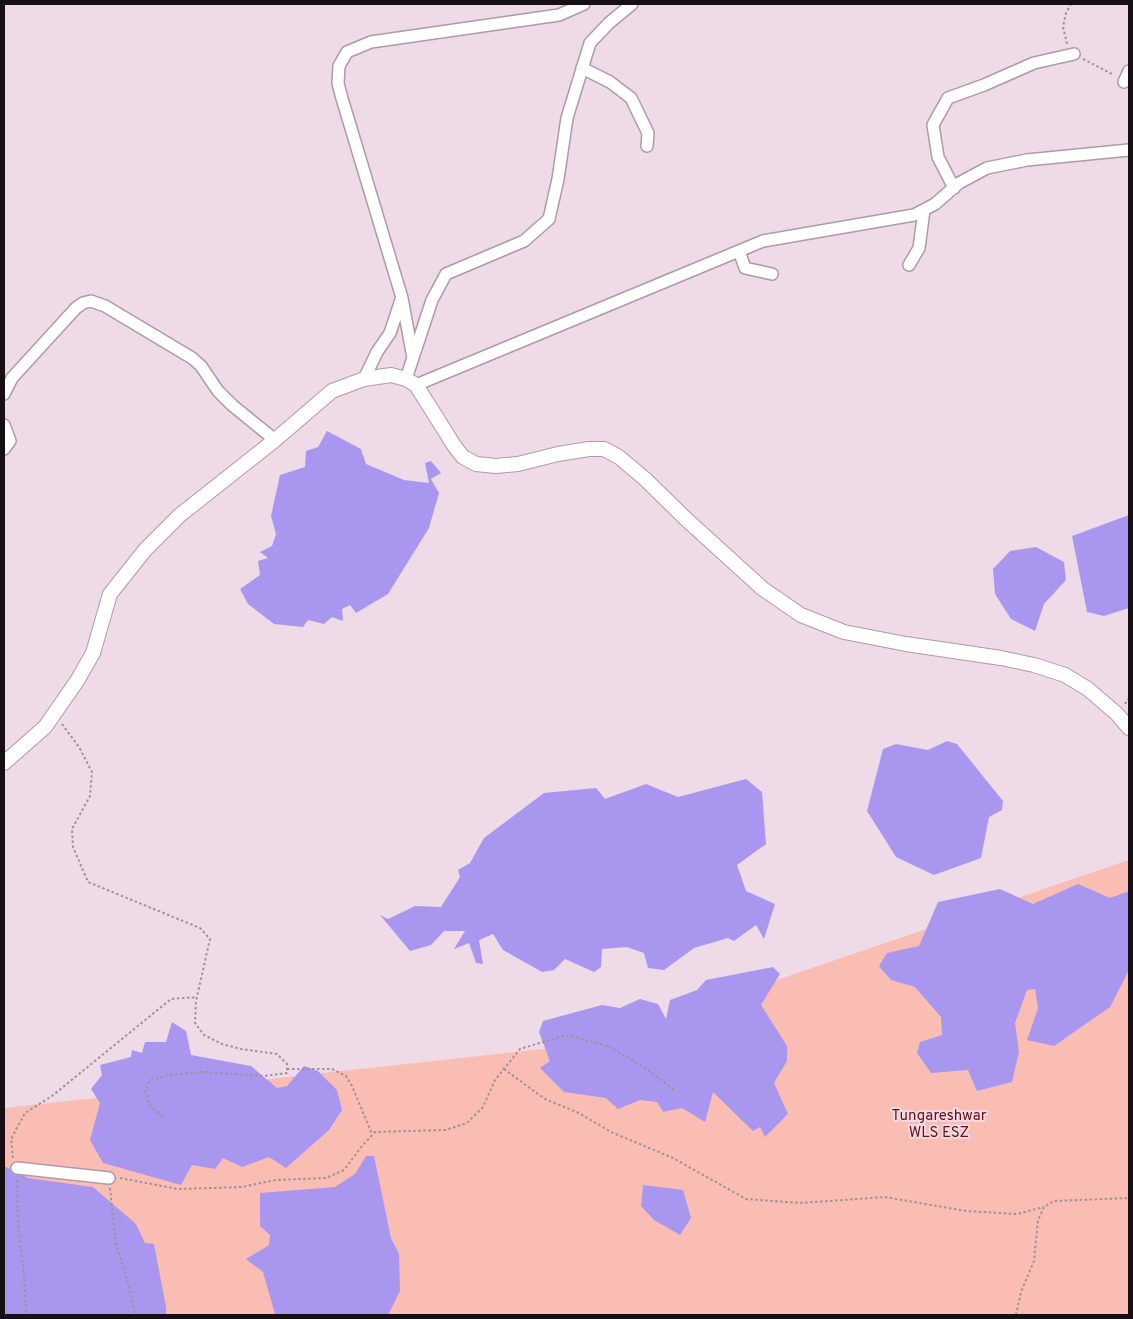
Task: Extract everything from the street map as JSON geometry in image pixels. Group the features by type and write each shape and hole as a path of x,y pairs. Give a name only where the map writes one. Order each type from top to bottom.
{"street":[{"path":"413,358 402,298 338,83 339,66 347,52 371,42 559,15 584,4"},
{"path":"411,382 413,358 432,300 446,274 524,241 549,219 558,179 566,118 590,43 609,22 632,4"},
{"path":"954,188 938,157 933,125 948,98 984,86 1034,63 1074,54"},
{"path":"582,68 610,82 631,98 648,133 648,146"},
{"path":"1124,82 1129,71"},
{"path":"411,382 763,241 914,215 935,204 959,183 987,168 1027,160 1129,150"},
{"path":"910,265 919,248 924,210"},
{"path":"739,251 745,268 772,274"},
{"path":"364,379 377,352 390,333 402,298"},
{"path":"4,394 12,378 76,308 84,302 91,301 106,306 192,358 201,366 218,391 232,405 275,440"},
{"path":"4,763 45,727 54,715 93,653 110,594 127,570 145,550 180,515 275,440 332,391 364,379 391,375 411,382 463,458 476,464 496,466 518,464 558,454 590,449 604,449 619,457 645,479 763,589 801,615 844,632 906,644 1001,658 1034,665 1065,675 1088,689 1117,714 1129,728"},
{"path":"4,425 10,441 4,449"},
{"path":"17,1168 109,1178"}],"path":[{"path":"1071,4 1062,27 1066,41 1074,54 1124,82"},
{"path":"54,715 79,747 92,772 90,796 72,828 73,847 88,882 200,928 210,939 197,997 195,1023 204,1035 222,1044 241,1049 277,1054 287,1064 287,1072 264,1076 204,1072 170,1075 150,1080 145,1090 149,1104 162,1118"},
{"path":"26,1315 24,1275 18,1224 17,1168 12,1156 11,1139 25,1113 52,1096 171,999 197,997"},
{"path":"135,1315 130,1290 116,1244 111,1215 109,1178 130,1179 178,1189 242,1187 276,1180 326,1178 344,1170 375,1132 445,1130 467,1123 483,1107 495,1080 520,1049 566,1035 608,1046 648,1070 674,1090"},
{"path":"287,1069 332,1069 346,1076 372,1135"},
{"path":"504,1069 545,1099 579,1113 611,1132 673,1158 746,1199 800,1203 885,1197 966,1211 1017,1214 1044,1207 1054,1201 1129,1198"},
{"path":"1016,1315 1020,1292 1034,1261 1038,1220 1044,1207"}],"green space":[{"name":"Tungareshwar WLS ESZ","path":"1129,860 1129,1315 4,1315 4,1108 589,1044"}],"shaded area":[{"path":"327,431 361,449 366,464 404,480 429,483 425,463 431,461 441,473 431,479 439,493 429,528 388,594 356,613 350,605 342,609 343,621 332,617 324,624 308,620 303,627 274,624 248,604 240,589 260,575 258,561 268,558 260,552 272,546 276,534 271,516 280,475 305,467 306,451 318,447"},
{"path":"1129,515 1129,608 1104,616 1087,612 1072,536"},
{"path":"1036,547 1064,562 1066,580 1044,604 1035,631 1011,619 995,594 993,569 1010,551"},
{"path":"947,741 957,744 1003,801 1002,810 989,817 981,858 934,875 896,857 867,811 883,749 896,744 928,750"},
{"path":"746,779 762,792 766,844 737,865 746,891 775,904 764,939 756,925 734,941 728,938 694,948 664,970 648,968 644,953 627,947 602,949 601,967 594,972 565,959 554,970 542,972 503,950 493,934 479,940 483,964 476,963 469,943 454,949 465,931 444,931 431,945 410,951 380,915 388,919 415,906 441,907 460,877 458,870 470,863 484,838 544,793 596,788 605,799 646,784 678,797"},
{"path":"1078,884 1110,898 1129,891 1129,970 1110,1007 1054,1046 1027,1040 1038,1008 1035,989 1027,990 1015,1023 1019,1052 1012,1082 977,1091 968,1070 931,1073 917,1053 920,1042 942,1035 941,1017 915,987 891,980 879,966 887,953 919,946 938,902 1000,889 1033,904"},
{"path":"773,967 780,974 761,1005 787,1046 787,1061 774,1083 788,1114 765,1137 760,1127 753,1131 713,1092 705,1122 682,1108 663,1112 657,1102 640,1100 618,1109 606,1098 564,1092 540,1068 550,1061 539,1032 543,1021 602,1005 620,1008 640,999 658,1004 666,1019 670,1000 697,990 706,980"},
{"path":"172,1022 186,1031 191,1055 251,1066 277,1088 287,1086 304,1066 318,1071 337,1090 342,1110 329,1130 286,1168 269,1157 242,1167 223,1158 215,1169 192,1165 181,1185 103,1163 90,1140 100,1103 91,1089 102,1075 100,1065 131,1057 132,1050 142,1053 145,1042 166,1042"},
{"path":"366,1156 374,1156 391,1238 399,1254 400,1291 388,1315 275,1314 263,1272 246,1259 269,1245 270,1235 260,1226 260,1193 335,1187 355,1174"},
{"path":"4,1166 28,1178 93,1187 136,1224 145,1243 154,1244 166,1315 4,1315"},
{"path":"643,1185 683,1190 691,1218 680,1235 654,1220 641,1206"}]}
